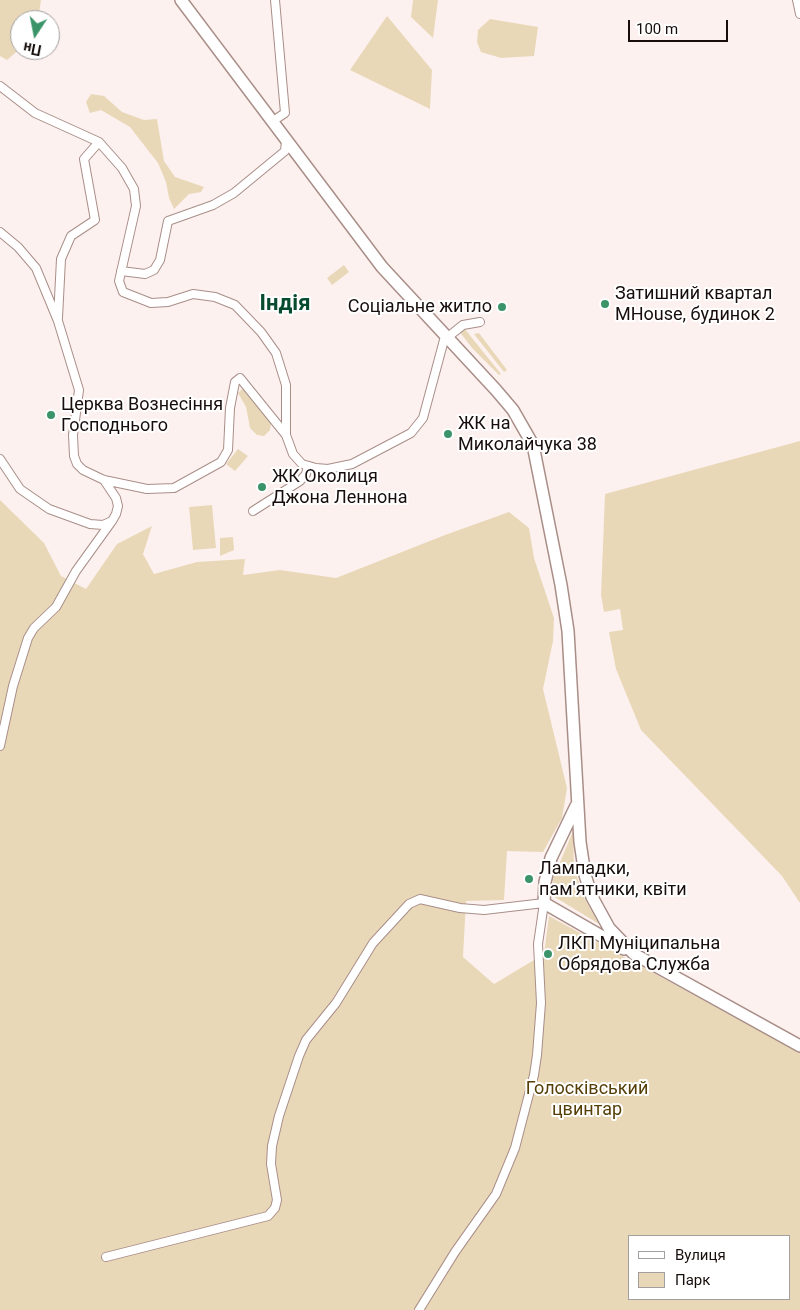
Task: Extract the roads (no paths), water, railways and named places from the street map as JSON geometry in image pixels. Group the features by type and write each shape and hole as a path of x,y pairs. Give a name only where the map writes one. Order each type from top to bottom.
{"street":[{"path":"181,0 382,266 448,335 513,410 533,445 538,461 568,631 576,806 585,875 592,897 609,928 634,954"},
{"path":"273,121 285,114 275,0"},
{"path":"797,0 800,14"},
{"path":"0,86 35,113 99,142 122,168 135,197 135,216 121,270 120,288 123,292 140,300 162,303 193,294 202,294 227,300 245,314 276,354 282,369 288,400 286,435 292,454 302,464 328,469 352,464 411,433 423,418 440,350 448,335 463,325 480,322"},
{"path":"121,270 145,274 154,270 160,260 168,221 213,205 234,193 285,151 286,141"},
{"path":"58,321 61,259 71,236 96,220 84,159 99,142"},
{"path":"0,232 18,247 36,268 58,321 79,390 73,435 74,456 83,470 104,480 147,489 174,488 221,462 228,450 230,408 235,382 240,378 286,435"},
{"path":"0,459 20,489 49,510 90,524 103,525 112,520"},
{"path":"253,511 305,477 308,466"},
{"path":"0,746 13,686 28,638 34,628 56,607 76,570 116,514 118,506 116,498 104,480"},
{"path":"419,1310 455,1252 496,1194 515,1148 534,1075 537,1054 541,1003 538,944 545,882 551,858 576,806"},
{"path":"106,1258 268,1216 275,1208 277,1200 271,1164 272,1146 279,1116 298,1056 306,1040 336,1004 373,943 410,904 420,899 460,908 484,910 544,904 800,1046"}],"place":[{"name":"Затишний квартал MHouse, будинок 2","path":"605,304"},
{"name":"Соціальне житло","path":"502,307"},
{"name":"Церква Вознесіння Господнього","path":"51,415"},
{"name":"ЖК на Миколайчука 38","path":"448,434"},
{"name":"ЖК Околиця Джона Леннона","path":"262,487"},
{"name":"Лампадки, пам'ятники, квіти","path":"529,879"},
{"name":"ЛКП Муніципальна Обрядова Служба","path":"548,954"}],"district":[{"name":"Індія","path":"285,304"}],"park label":[{"name":"Голосківський цвинтар","path":"587,1099"}]}
